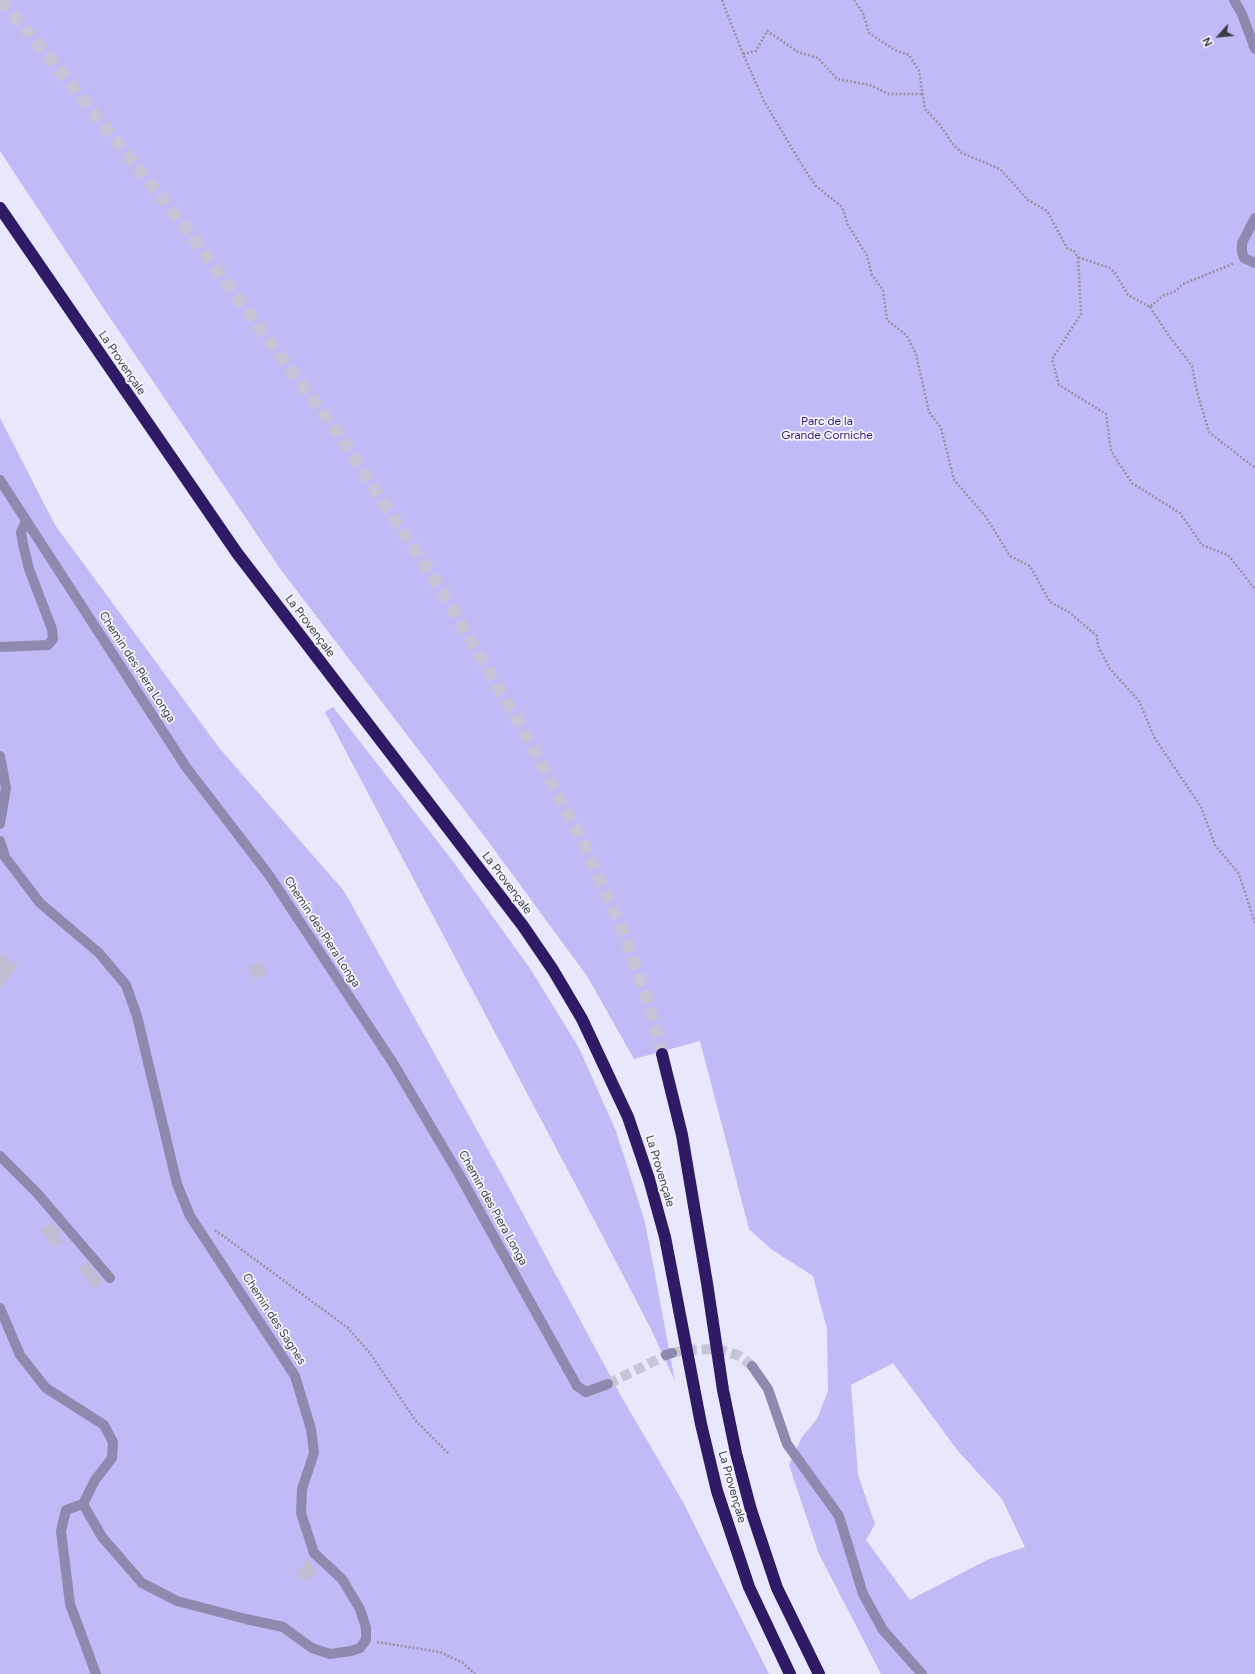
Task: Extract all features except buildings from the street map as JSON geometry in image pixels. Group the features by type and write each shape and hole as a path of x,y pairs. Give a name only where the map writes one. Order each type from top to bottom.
{"highway":[{"name":"La Provençale","path":"0,208 237,554 387,746 523,926 553,970 582,1019 628,1117 649,1179 665,1237 701,1424 716,1490 749,1587 790,1674"},
{"name":"La Provençale","path":"662,1054 682,1135 723,1390 736,1452 751,1510 777,1588 819,1674"}],"street":[{"path":"1234,0 1242,14 1255,49"},
{"path":"1255,218 1242,243 1244,258 1255,263"},
{"name":"Chemin des Piera Longa","path":"0,480 186,767 269,875 393,1063 460,1176 577,1386 586,1392 608,1384"},
{"path":"0,647 48,645 53,639 52,629 29,569 23,544 22,532 26,521"},
{"path":"0,756 6,788 0,824"},
{"name":"Chemin des Sagnes","path":"0,841 5,857 40,903 99,953 126,985 137,1016 177,1184 190,1216 295,1376 311,1429 314,1453 302,1489 301,1513 314,1553 342,1579 360,1609 366,1628 366,1640"},
{"path":"0,1156 37,1192 110,1278"},
{"path":"0,1308 20,1355 46,1388 104,1425 113,1442 112,1458 95,1480 82,1504 66,1510 61,1531 70,1604 96,1674"},
{"path":"752,1366 768,1389 787,1444 839,1516 863,1594 883,1630 922,1674"},
{"path":"82,1504 102,1537 142,1582 177,1600 246,1619 283,1627 312,1648 330,1654 360,1648 366,1640"}],"path":[{"path":"722,0 743,54 764,101 802,167 816,186 842,207 848,225 867,256 872,275 883,290 887,320 906,336 916,354 929,412 941,428 954,480 986,517 1010,556 1030,566 1050,602 1068,612 1097,636 1098,646 1110,669 1139,701 1154,737 1202,807 1215,845 1239,874 1255,923"},
{"path":"854,0 863,13 869,33 895,50 909,55 920,71 925,109 940,125 952,144 962,153 1000,169 1028,200 1047,211 1067,248 1074,251 1078,258 1081,314 1052,359 1059,385 1106,414 1111,451 1132,483 1180,513 1202,545 1228,555 1255,589"},
{"path":"743,54 756,51 767,31 798,52 818,58 837,79 870,85 889,94 923,94"},
{"path":"1078,258 1110,268 1115,273 1128,295 1150,307 1160,324 1192,366 1197,392 1209,432 1255,468"},
{"path":"1150,307 1164,295 1174,292 1183,284 1227,267 1244,258"},
{"path":"210,1227 348,1328 369,1352 416,1422 449,1454"},
{"path":"366,1640 440,1652 463,1663 475,1674"}],"green space":[{"name":"Parc de la Grande Corniche","path":"0,0 1255,0 1255,1674 881,1674 819,1554 789,1465 802,1437 817,1419 828,1391 827,1329 813,1276 771,1249 749,1229 700,1041 634,1059 587,976 485,837 281,570 102,306 0,151","holes":["893,1363 958,1451 1002,1499 1025,1547 989,1559 910,1600 866,1540 875,1524 858,1475 851,1385"]},
{"path":"0,418 55,525 220,749 344,891 507,1184 621,1396 683,1502 769,1674 0,1674"},
{"path":"333,707 452,860 531,970 579,1048 616,1131 645,1222 675,1381 652,1331 599,1229 325,712"}],"tunnel":[{"path":"0,0 49,57 178,218 337,432 443,593 523,730 581,838 622,929 650,1008 662,1054"},
{"path":"672,1353 685,1350 718,1349 740,1356 752,1366"},
{"path":"608,1384 666,1355"}]}
